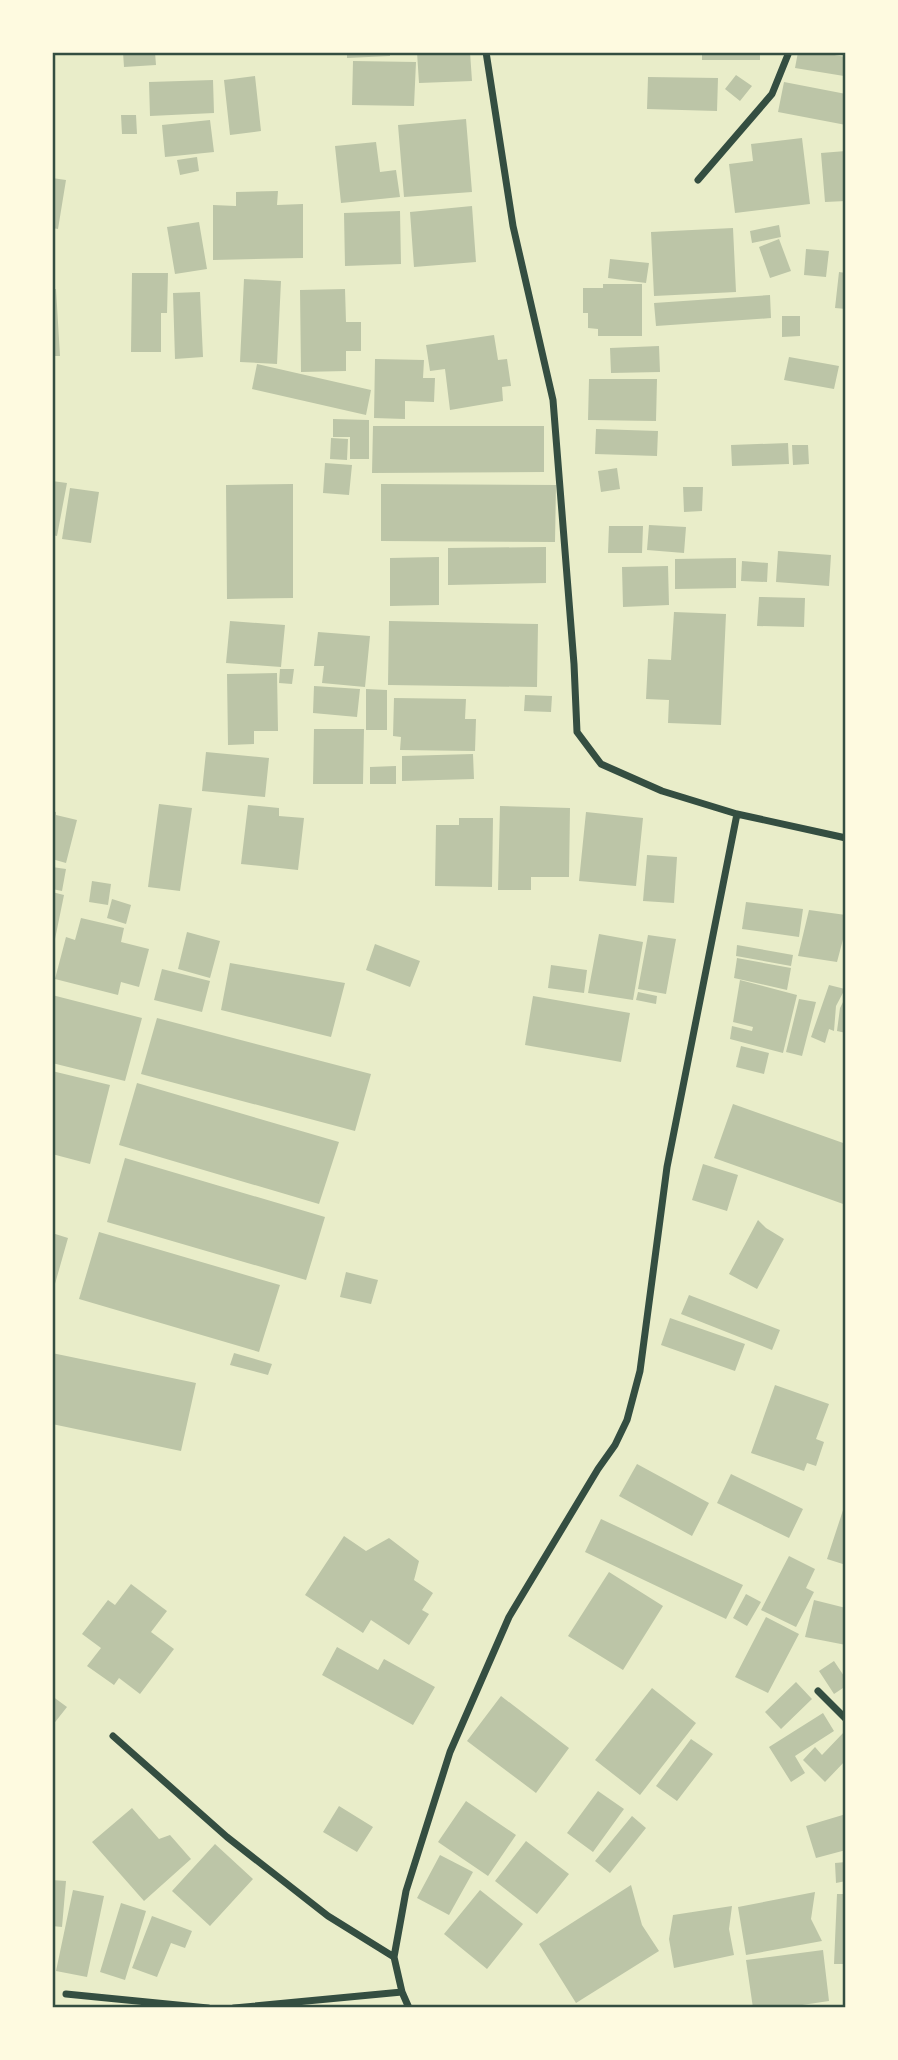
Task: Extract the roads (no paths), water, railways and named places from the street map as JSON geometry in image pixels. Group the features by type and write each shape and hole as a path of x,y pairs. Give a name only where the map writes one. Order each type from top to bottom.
{"street":[{"path":"486,52 513,226 553,400 577,732 601,764 662,791 737,814 845,838"},
{"path":"698,180 772,94 789,52"},
{"path":"409,2007 402,1992 394,1957 406,1891 450,1752 509,1617 628,1420 640,1371 667,1167 737,814"},
{"path":"818,1691 845,1719"},
{"path":"113,1736 227,1837 328,1916 394,1957"},
{"path":"234,2007 402,1992"},
{"path":"66,1994 208,2007"}]}
